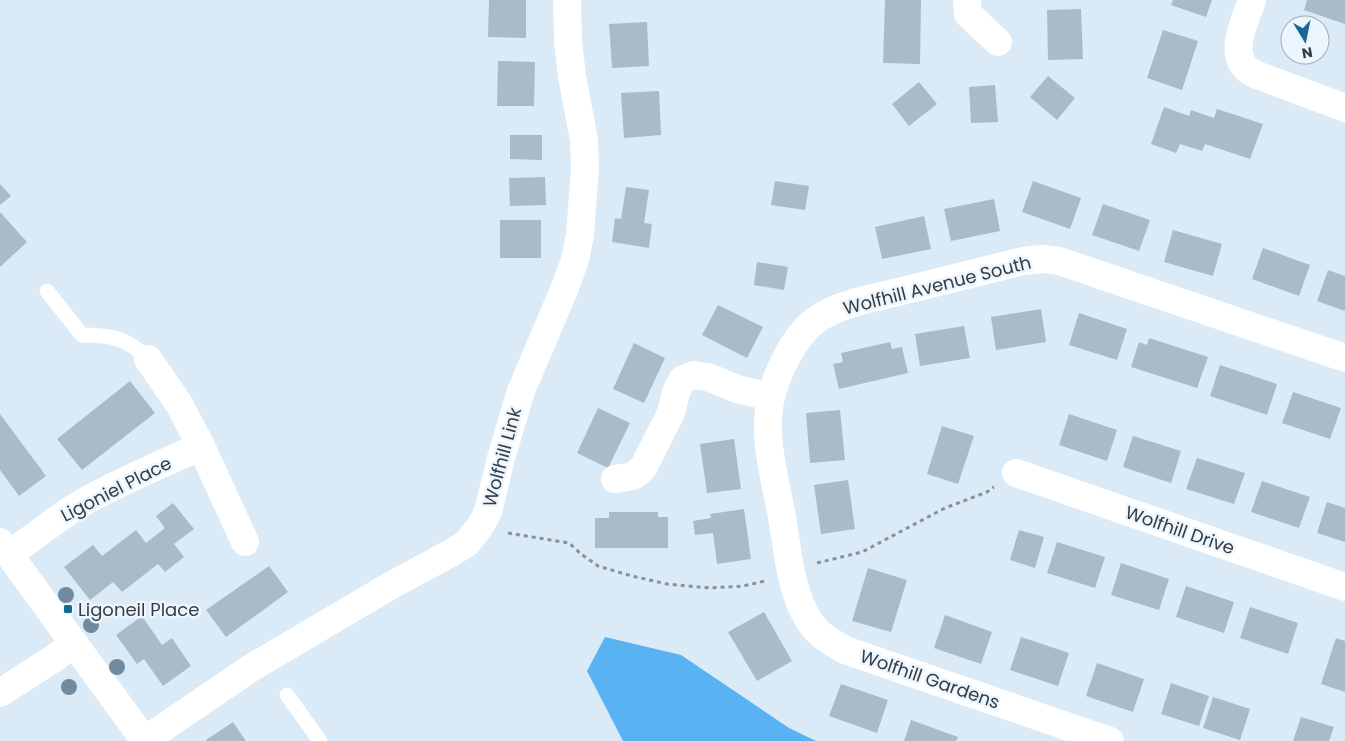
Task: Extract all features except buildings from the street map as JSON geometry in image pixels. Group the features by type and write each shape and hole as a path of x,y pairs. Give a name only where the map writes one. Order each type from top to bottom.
{"street":[{"name":"Wolfhill Link","path":"145,740 259,663 390,586 451,553 466,543 478,529 489,508 500,458 521,391 564,290 580,235 585,176 584,140 572,76 568,41 567,0"},
{"path":"967,0 968,14 998,42"},
{"path":"1252,0 1239,43 1240,57 1246,69 1257,75 1345,108"},
{"name":"Wolfhill Avenue South","path":"791,569 770,452 768,420 771,397 781,370 802,333 816,320 837,309 1023,261 1043,259 1059,261 1345,358"},
{"path":"148,359 178,404 201,446 245,542"},
{"path":"615,479 633,476 643,468 671,413 676,392 682,380 694,375 708,377 737,389 771,397"},
{"name":"Ligoniel Place","path":"4,548 27,542 56,519 84,501 201,446"},
{"name":"Wolfhill Drive","path":"1016,473 1345,586"},
{"path":"4,548 145,740"},
{"name":"Wolfhill Gardens","path":"791,569 801,603 810,623 826,638 845,650 1110,741"},
{"path":"0,693 56,657 73,643"}],"lane":[{"path":"47,291 82,335 118,338 136,347 148,359"},
{"path":"287,695 320,741"}],"path":[{"path":"478,529 569,543 598,566 667,584 710,588 743,586 768,581 791,569 862,552 945,508 987,492 1016,473"}],"shaded area":[{"path":"605,637 681,655 789,728 816,741 623,741 587,671"}],"place":[{"name":"Ligoneil Place","path":"68,609"}]}
